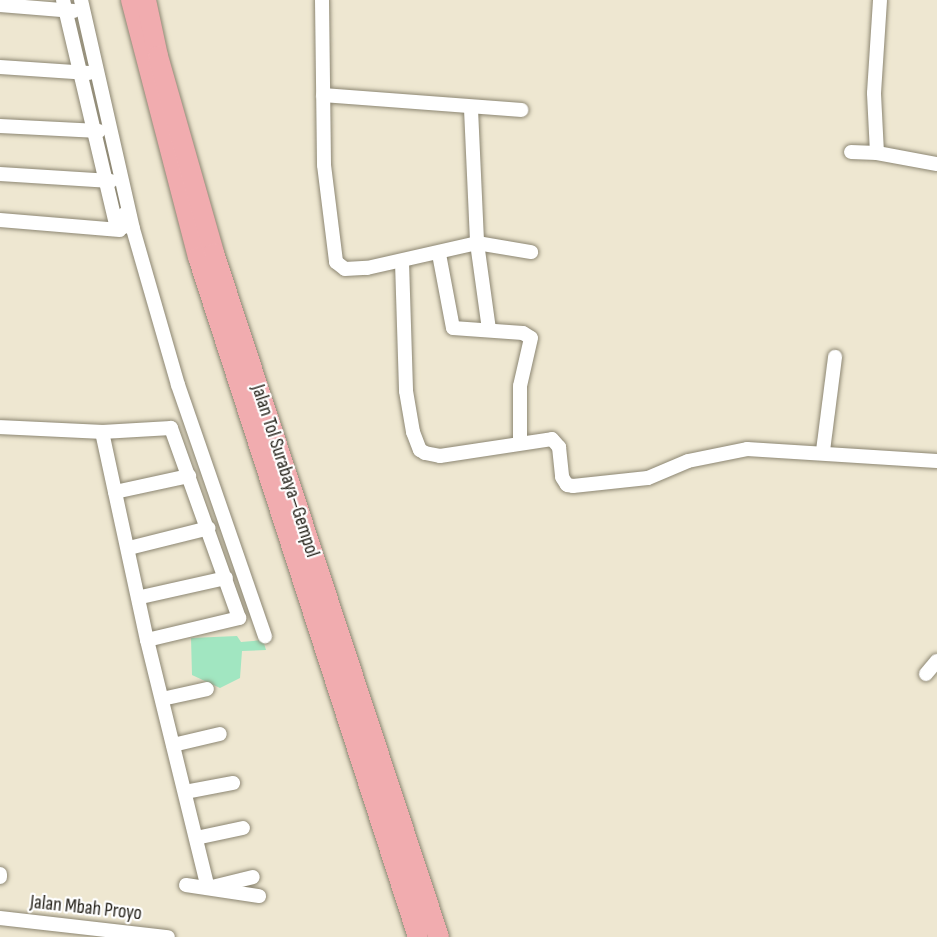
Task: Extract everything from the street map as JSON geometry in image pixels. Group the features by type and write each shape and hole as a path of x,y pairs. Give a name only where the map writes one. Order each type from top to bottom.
{"highway":[{"name":"Jalan Tol Surabaya–Gempol","path":"131,0 198,257 418,937"},
{"name":"Jalan Tol Surabaya–Gempol","path":"146,0 158,56 214,254 439,937"}],"street":[{"path":"322,0 327,215 336,262 345,269 357,269 439,254 477,243 531,252"},
{"path":"877,153 874,93 880,0"},
{"path":"0,5 72,4"},
{"path":"0,220 120,230 126,223 110,181 72,4"},
{"path":"72,4 178,385 265,636"},
{"path":"0,67 85,73"},
{"path":"323,95 471,109 521,110"},
{"path":"471,109 477,243 489,329"},
{"path":"0,126 99,131"},
{"path":"851,152 877,153 937,164"},
{"path":"0,174 110,181"},
{"path":"439,254 451,326 523,333 531,338 520,386 520,442"},
{"path":"402,262 406,391 420,450 440,456 548,438 557,441 562,477 573,486 648,478 719,452 823,451 937,461"},
{"path":"823,451 835,357"},
{"path":"0,427 102,432 171,428 209,528 238,618 147,640"},
{"path":"102,432 141,597 147,640 208,888"},
{"path":"116,492 189,476"},
{"path":"129,548 209,528"},
{"path":"141,597 226,578"},
{"path":"926,674 937,661"},
{"path":"162,699 207,689"},
{"path":"173,745 220,734"},
{"path":"185,792 233,783"},
{"path":"196,838 243,828"},
{"path":"208,888 253,877"},
{"path":"186,885 259,896"},
{"name":"Jalan Mbah Proyo","path":"0,918 168,937"}],"green space":[{"path":"237,636 241,642 263,640 266,650 242,651 240,678 220,688 192,675 191,638"}]}
